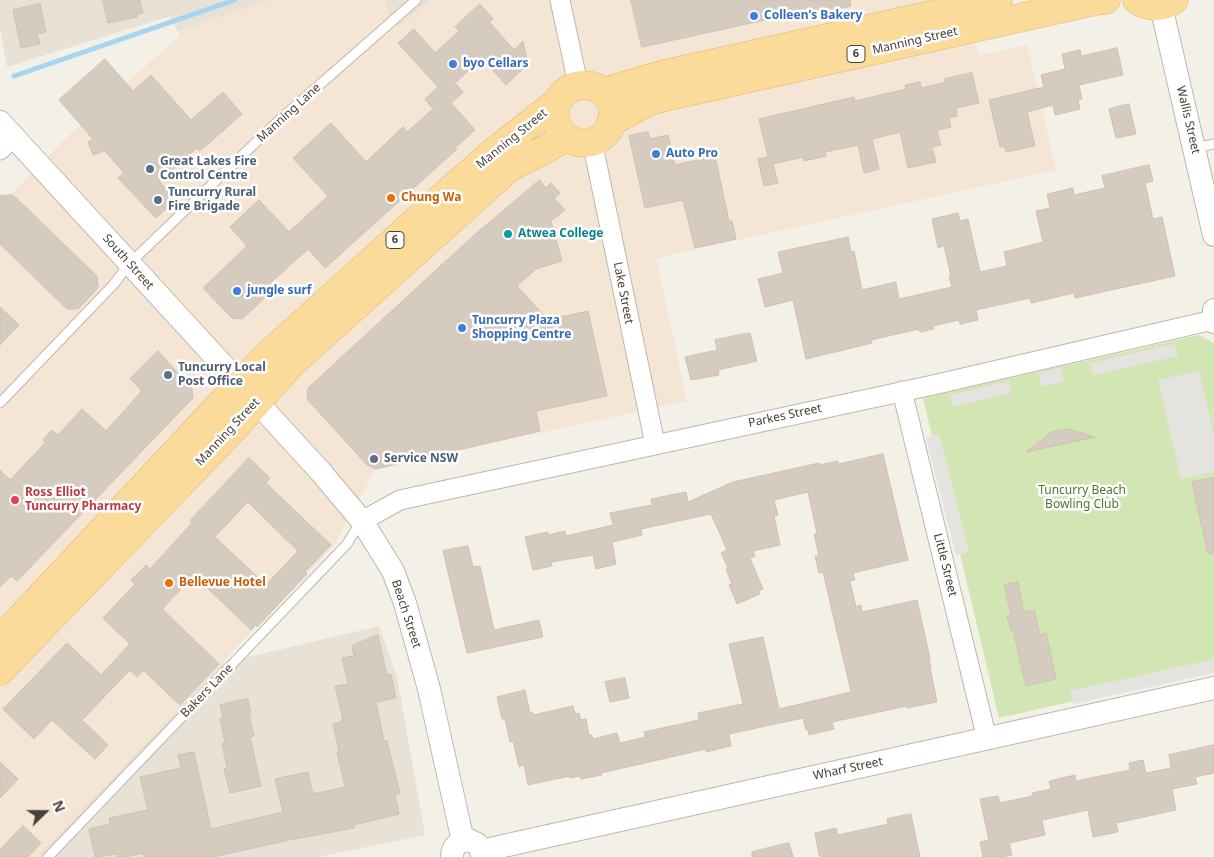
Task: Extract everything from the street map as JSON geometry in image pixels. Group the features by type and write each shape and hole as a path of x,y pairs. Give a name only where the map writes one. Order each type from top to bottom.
{"main road":[{"name":"Manning Street","path":"591,88 665,74 998,0"},
{"name":"Manning Street","path":"611,122 650,101 669,96 1106,0"},
{"name":"6","path":"556,103 565,91 591,88"},
{"path":"591,88 612,106 611,122"},
{"name":"Manning Street","path":"0,671 236,426 248,392 269,354 448,192 495,151 556,103"},
{"path":"556,103 555,120 559,129 566,137 578,142 592,142"},
{"name":"6","path":"592,142 604,134 611,122"},
{"name":"Manning Street","path":"0,640 248,392 291,364 509,168 530,156 552,147 566,137"}],"street":[{"path":"560,0 591,88"},
{"name":"Wallis Street","path":"1157,2 1204,146 1214,235"},
{"name":"South Street","path":"4,136 129,264 248,392"},
{"name":"Lake Street","path":"592,142 655,444"},
{"name":"Parkes Street","path":"362,521 400,500 902,391 1214,317"},
{"name":"Little Street","path":"902,391 987,739"},
{"name":"Beach Street","path":"248,392 320,470 362,521 392,572 406,604 470,851"},
{"name":"Wharf Street","path":"470,851 1214,688"}],"lane":[{"name":"Manning Lane","path":"0,403 114,284 129,264 276,124 416,0"},
{"name":"Bakers Lane","path":"48,857 347,544 362,521"}],"shaded area":[{"path":"0,0 271,0 178,32 170,16 7,67 0,27"},
{"path":"271,0 385,0 389,15 399,28 430,0 965,0 978,56 1027,45 1056,170 656,258 687,401 376,468 335,544 37,857 0,857 0,205 67,137 180,35 178,32"},
{"path":"385,0 430,0 399,28 389,15"},
{"path":"1175,344 1178,356 1093,375 1090,363"},
{"path":"1061,368 1064,382 1042,387 1038,373"},
{"path":"1199,371 1214,436 1214,471 1181,479 1158,380"},
{"path":"1009,381 1012,393 953,407 950,395"},
{"path":"939,434 969,552 956,555 926,438"},
{"path":"379,626 397,677 425,835 318,857 37,857 220,664"},
{"path":"1214,659 1214,673 1073,704 1070,691"}],"green space":[{"name":"Tuncurry Beach Bowling Club","path":"1199,335 1214,343 1214,669 999,718 923,398"}],"building":[{"path":"103,0 140,0 143,13 137,15 137,17 108,23"},
{"path":"631,0 850,0 851,6 811,15 810,10 642,47"},
{"path":"40,4 46,32 37,34 40,44 21,48 13,10"},
{"path":"480,4 493,19 489,22 514,50 523,41 528,64 506,85 482,58 455,83 463,92 451,103 475,130 455,148 457,149 325,268 308,249 267,286 272,291 242,319 232,318 203,288 247,246 230,227 259,200 289,232 328,196 293,158 331,123 366,162 403,127 407,132 433,109 425,99 438,87 398,43 414,29 435,53 459,31 455,27"},
{"path":"1117,48 1123,75 1079,85 1082,99 1078,99 1080,109 1055,115 1053,105 1027,112 1035,146 1006,152 1004,146 1000,147 989,100 1044,87 1041,75 1065,69 1062,54 1080,50 1081,56"},
{"path":"105,59 133,91 151,75 191,120 223,92 242,114 200,151 197,148 159,181 176,200 156,218 118,178 124,173 105,151 93,155 88,142 93,139 59,100"},
{"path":"972,73 979,103 956,108 957,116 949,118 951,127 937,130 941,145 932,147 936,162 908,168 900,132 872,139 879,169 864,173 858,145 825,152 826,156 804,161 803,157 773,164 778,183 764,186 758,159 768,157 759,119 854,97 855,101 906,89 905,85 920,82 921,88 946,82 945,79"},
{"path":"1129,104 1136,134 1116,138 1109,109"},
{"path":"648,132 650,139 668,135 675,165 715,156 729,221 732,221 736,239 695,248 683,200 645,208 629,136"},
{"path":"1149,165 1153,181 1145,183 1153,219 1162,217 1175,276 1075,298 1074,293 1031,303 1030,298 976,310 978,320 960,324 959,320 933,326 934,329 920,332 919,329 871,340 872,343 806,359 793,300 765,307 758,279 783,273 778,252 848,237 851,252 854,251 862,290 896,282 899,299 952,287 944,246 938,248 932,219 958,213 960,221 968,219 980,272 1007,266 1004,252 1043,242 1036,211 1050,208 1047,194 1073,188 1074,195 1105,188 1102,176"},
{"path":"540,180 546,188 551,183 560,193 554,198 565,210 551,221 562,261 536,269 517,286 548,320 588,311 607,396 536,411 540,431 376,469 367,465 307,399 308,388 472,237"},
{"path":"13,195 97,276 98,288 78,309 67,309 0,244 0,196"},
{"path":"0,307 19,325 0,345"},
{"path":"750,333 757,361 718,370 719,375 691,380 685,357 717,350 715,340"},
{"path":"158,351 192,389 193,398 17,581 11,576 0,587 0,470 10,480 46,442 43,440 52,430 58,435 82,409 106,431 142,391 130,379"},
{"path":"1068,429 1095,437 1026,452 1052,432"},
{"path":"883,454 908,560 853,573 855,580 850,581 856,607 861,605 862,612 917,600 937,702 907,708 907,706 832,722 834,729 809,735 803,718 729,734 731,746 706,752 706,749 601,773 602,775 581,779 581,776 570,778 570,776 528,785 524,765 519,767 513,741 510,742 505,719 502,719 497,697 525,690 530,713 532,712 533,715 573,706 575,714 579,713 581,720 586,719 589,735 592,735 593,739 617,733 620,743 645,737 644,732 699,720 698,713 743,704 729,644 763,637 779,709 851,692 823,572 819,573 815,556 819,556 814,534 817,533 808,492 774,500 778,515 774,516 780,545 753,551 755,556 750,558 763,589 758,591 760,594 737,604 729,585 732,584 726,569 728,568 721,553 727,550 711,514 641,529 642,535 612,542 616,564 596,569 593,555 551,562 552,566 533,570 525,537 548,532 548,535 565,531 566,536 613,525 610,513 652,505 651,499 686,492 688,502 733,482 819,463 819,465 838,461 838,464"},
{"path":"249,458 270,478 266,483 331,545 305,572 307,574 257,627 256,625 251,630 194,575 162,609 219,664 180,705 143,670 137,677 130,670 82,720 108,745 95,759 52,720 34,739 3,709 67,643 101,675 130,644 103,618 135,584 131,580 146,565 150,569 192,523 190,521","holes":["248,502 298,551 266,585 215,537"]},
{"path":"1214,478 1214,553 1208,554 1192,482"},
{"path":"468,546 473,567 480,566 494,630 539,620 543,637 467,653 443,551"},
{"path":"1018,582 1024,612 1034,610 1040,635 1046,633 1056,679 1026,686 1013,630 1011,631 1007,616 1011,615 1004,585"},
{"path":"378,635 387,675 391,674 396,698 376,702 384,741 387,741 400,793 395,794 399,814 354,825 354,828 213,857 144,857 143,853 125,857 118,857 117,854 95,857 89,829 110,824 109,818 148,810 140,777 181,768 178,755 194,752 211,829 283,812 275,779 308,772 313,794 345,787 333,724 343,720 335,686 348,684 342,658 354,656 352,646"},
{"path":"625,678 629,698 610,702 605,682"},
{"path":"248,699 251,714 249,715 254,736 250,737 261,786 230,793 224,769 227,768 222,744 225,743 220,718 223,718 220,705"},
{"path":"1214,745 1214,773 1195,777 1197,784 1172,789 1176,810 1116,823 1118,832 1093,837 1088,810 1042,820 1045,835 1009,843 1012,855 983,857 980,842 989,840 980,799 998,796 1000,803 1033,796 1032,793 1051,789 1049,781 1075,775 1076,781 1130,770 1129,763 1143,760 1146,773 1171,768 1169,755"},
{"path":"0,762 18,779 0,798"},
{"path":"911,814 920,857 821,857 819,855 815,833 836,828 838,835 888,824 887,819"},
{"path":"23,826 41,843 28,857 0,857 0,850"},
{"path":"789,843 793,857 752,857 752,852"}],"waterway":[{"path":"14,76 235,0"}],"place":[{"name":"Colleen's Bakery","path":"754,16"},
{"name":"byo Cellars","path":"453,64"},
{"name":"Auto Pro","path":"656,154"},
{"name":"Great Lakes Fire Control Centre","path":"150,169"},
{"name":"Chung Wa","path":"391,198"},
{"name":"Tuncurry Rural Fire Brigade","path":"158,200"},
{"name":"Atwea College","path":"508,234"},
{"name":"jungle surf","path":"237,291"},
{"name":"Tuncurry Plaza Shopping Centre","path":"462,328"},
{"name":"Tuncurry Local Post Office","path":"168,375"},
{"name":"Service NSW","path":"374,459"},
{"name":"Ross Elliot Tuncurry Pharmacy","path":"15,500"},
{"name":"Bellevue Hotel","path":"169,583"}]}
